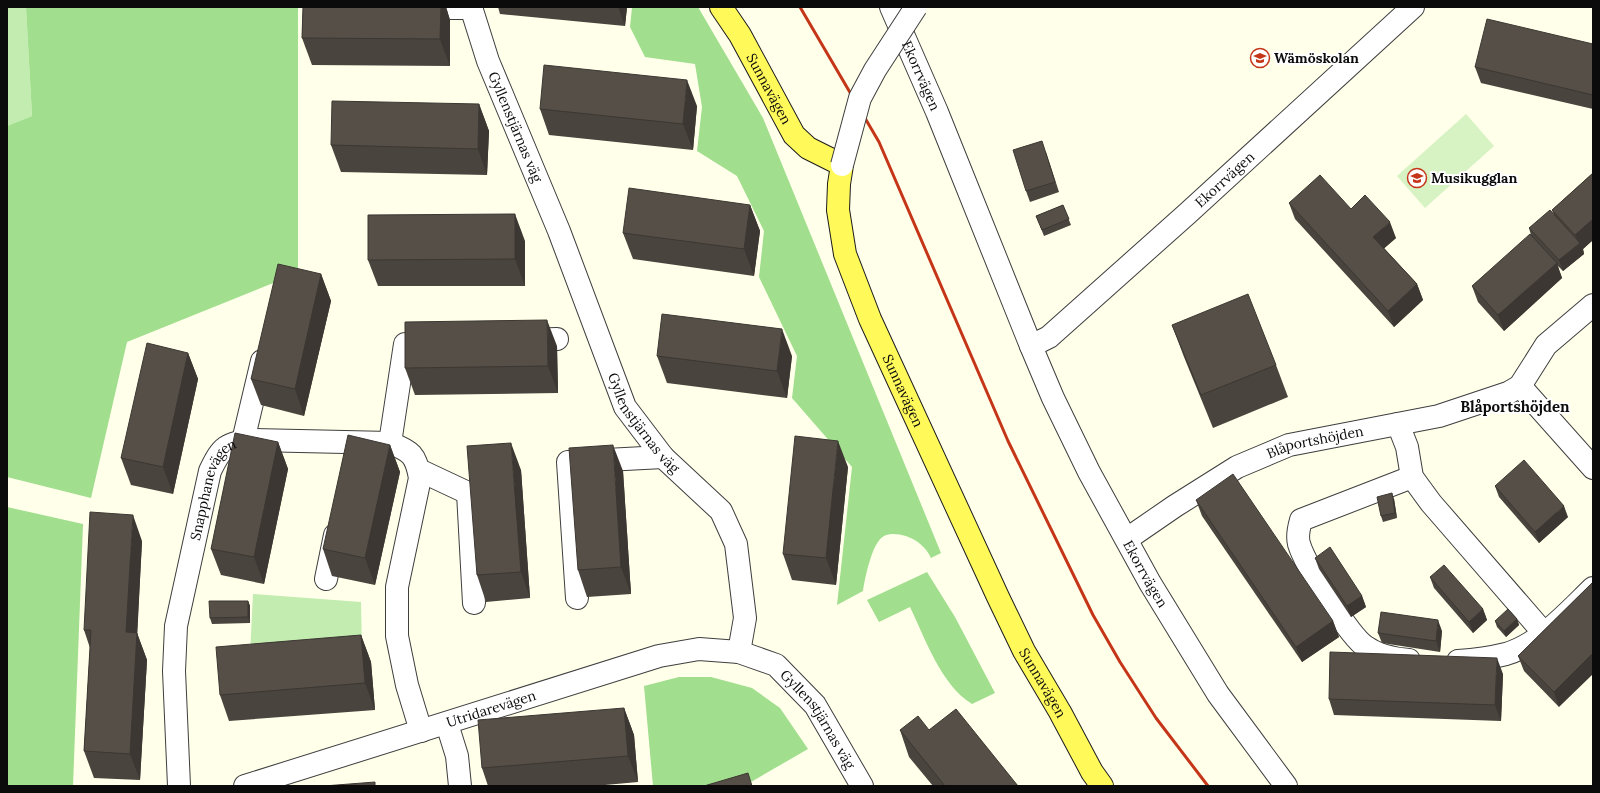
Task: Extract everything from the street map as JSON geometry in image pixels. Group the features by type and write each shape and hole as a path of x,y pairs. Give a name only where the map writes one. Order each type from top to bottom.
{"main road":[{"name":"Sunnavägen","path":"721,7 740,35 794,136 808,148 842,165 839,184 838,210 845,254 870,319 994,590 1024,651 1060,712 1092,772 1102,786"}],"street":[{"name":"Ekorrvägen","path":"891,7 943,126 1053,398 1089,472 1150,583 1218,694 1286,786"},
{"path":"842,165 860,98 875,70 916,7"},
{"name":"Ekorrvägen","path":"1031,346 1049,337 1413,7"},
{"path":"400,8 472,8"},
{"name":"Gyllenstjärnas väg","path":"472,8 488,61 559,231 625,407 664,457 721,511 736,544 745,618 739,652 776,665 815,705 862,786"},
{"path":"1593,305 1546,345 1520,386 1593,468"},
{"path":"501,340 557,339"},
{"path":"390,443 405,344 453,342"},
{"path":"243,441 266,343"},
{"name":"Blåportshöjden","path":"1127,539 1175,506 1237,467 1289,445 1439,416 1508,393 1520,386"},
{"path":"1398,424 1407,447 1412,476 1431,503 1544,632"},
{"name":"Snapphanevägen","path":"179,786 174,671 176,626 210,471 219,452 234,442 254,440 390,443 405,449 417,461 419,470"},
{"path":"350,465 356,442"},
{"path":"577,598 568,462 664,457"},
{"path":"419,470 468,493 474,603"},
{"path":"419,470 420,478 397,587 397,636 407,685 421,731"},
{"path":"1412,476 1301,520 1299,528 1298,543 1311,568 1355,638 1376,653 1407,660 1433,662 1476,660 1507,654 1535,640 1593,588"},
{"path":"326,579 339,518"},
{"name":"Utridarevägen","path":"245,786 447,724 659,656 700,649 739,652"},
{"path":"447,724 457,756 460,786"}],"green space":[{"path":"7,7 26,7 32,116 7,126"},
{"path":"26,7 298,7 298,273 127,342 91,498 7,477 7,126 32,116"},
{"path":"632,7 698,7 763,118 941,553 931,558 924,547 910,538 895,534 884,536 876,545 867,569 863,591 837,605 852,467 792,398 797,356 759,277 764,231 737,176 697,151 702,107 695,64 645,57 630,27"},
{"path":"1466,114 1494,146 1425,208 1397,176"},
{"path":"7,507 83,524 73,786 7,786"},
{"path":"927,572 955,617 995,693 972,704 961,696 943,673 928,646 910,607 879,622 867,600"},
{"path":"253,594 361,602 362,653 250,655"},
{"path":"679,677 711,677 752,688 780,708 808,749 744,786 653,786 644,686"}],"building":[{"path":"303,7 441,7 440,39 302,38"},
{"path":"1487,19 1593,44 1593,95 1475,67"},
{"path":"544,65 687,80 683,124 540,109"},
{"path":"332,101 479,104 478,149 331,145"},
{"path":"1042,141 1055,182 1026,191 1013,150"},
{"path":"1593,173 1593,219 1575,235 1552,210"},
{"path":"1320,175 1351,209 1365,195 1390,222 1373,237 1417,284 1388,311 1289,203"},
{"path":"629,188 750,205 744,249 623,233"},
{"path":"1063,205 1069,219 1042,230 1036,216"},
{"path":"1550,210 1580,243 1559,260 1529,228"},
{"path":"515,214 515,259 368,260 368,215"},
{"path":"1530,234 1557,263 1498,315 1472,286"},
{"path":"278,264 321,274 295,389 251,379"},
{"path":"1248,294 1276,365 1201,395 1172,325"},
{"path":"662,314 782,329 777,371 657,356"},
{"path":"547,320 548,366 405,368 405,322"},
{"path":"147,343 188,353 163,467 121,458"},
{"path":"235,433 278,442 254,557 211,549"},
{"path":"348,435 390,445 365,558 323,549"},
{"path":"795,436 838,441 826,558 783,554"},
{"path":"511,443 521,572 477,575 467,446"},
{"path":"613,445 621,567 578,570 569,448"},
{"path":"1524,460 1564,506 1535,532 1495,486"},
{"path":"1233,474 1333,621 1296,647 1196,500"},
{"path":"1392,493 1395,513 1381,516 1377,497"},
{"path":"90,512 133,515 126,632 137,633 130,754 84,751 91,630 84,630"},
{"path":"1330,547 1362,596 1347,606 1315,558"},
{"path":"1444,565 1483,609 1469,622 1430,577"},
{"path":"1593,582 1593,653 1554,692 1518,656"},
{"path":"209,601 248,601 248,617 210,618"},
{"path":"1508,609 1517,619 1504,631 1495,621"},
{"path":"1381,612 1438,620 1436,641 1378,633"},
{"path":"361,635 365,683 220,695 216,647"},
{"path":"1330,652 1497,658 1495,705 1329,699"},
{"path":"624,708 628,756 482,768 478,720"},
{"path":"956,709 1018,786 945,786 900,730 918,716 929,730"},
{"path":"748,773 752,786 704,786"},
{"path":"375,782 375,786 324,786"}],"railway":[{"path":"800,7 879,142 1008,441 1093,615 1120,662 1156,718 1208,786"}],"place":[{"name":"Wämöskolan","path":"1260,58"},
{"name":"Musikugglan","path":"1417,178"}],"district":[{"name":"Blåportshöjden","path":"1515,407"}]}
